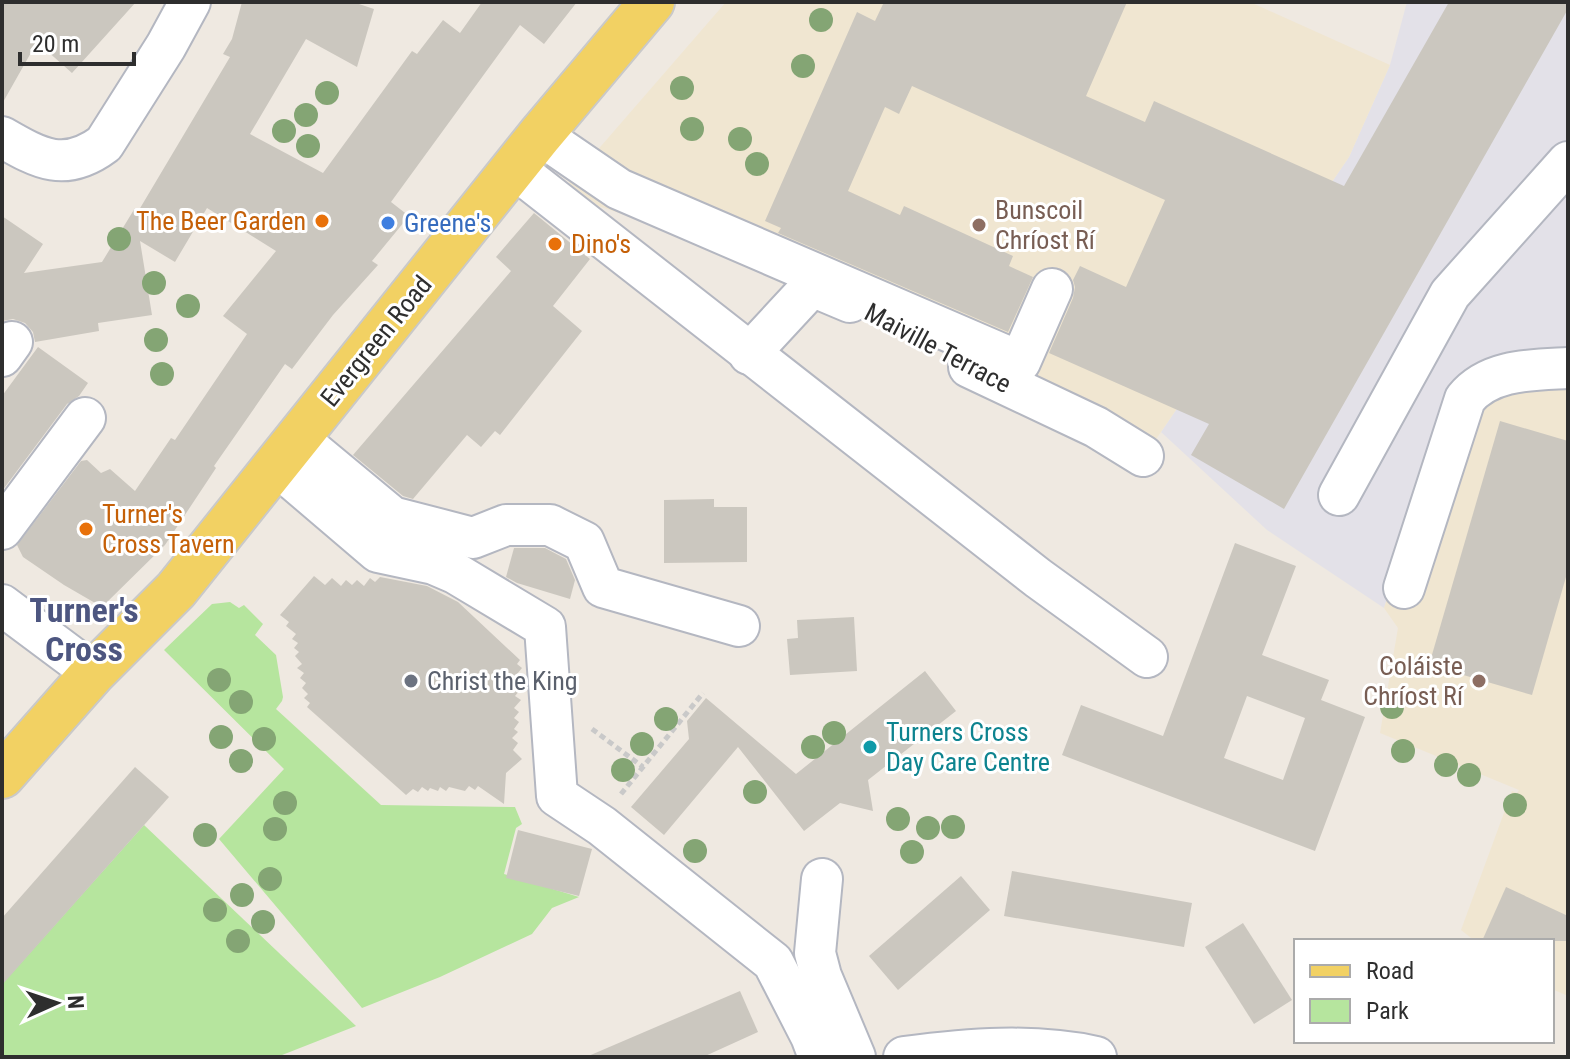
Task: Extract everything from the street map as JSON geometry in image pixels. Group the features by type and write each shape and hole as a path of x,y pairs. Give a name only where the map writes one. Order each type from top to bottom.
{"main road":[{"name":"Evergreen Road","path":"2,776 93,673 166,601 648,3"}],"street":[{"path":"2,137 48,160 74,161 90,155 104,144 190,2"},
{"path":"527,152 1020,362 1052,289"},
{"path":"527,152 749,354 1038,578 1147,657"},
{"path":"1339,495 1450,294 1568,162"},
{"name":"Maiville Terrace","path":"749,354 812,286 876,313 953,359 1096,427 1143,456"},
{"path":"1404,588 1465,399 1475,386 1489,379 1522,371 1568,368"},
{"path":"2,529 85,418"},
{"path":"287,452 392,517 473,538 506,525 550,525 584,542 603,587 739,626"},
{"path":"287,452 378,552 422,561 455,573 545,627 557,796 597,823 773,962 819,1057"},
{"path":"2,605 93,673"},
{"path":"822,879 815,953 821,976 855,1057"},
{"path":"904,1057 983,1049 1039,1049 1096,1057"}],"path":[{"path":"597,823 703,693"},
{"path":"550,698 643,767"}],"shaded area":[{"name":"Bunscoil Chríost Rí","path":"726,2 1250,2 1390,65 1349,157 1150,448 839,286 598,206 569,183"},
{"path":"1407,2 1568,2 1568,352 1459,379 1384,608 1267,530 1161,432 1349,157 1390,65"},
{"name":"Coláiste Chríost Rí","path":"1568,357 1568,996 1554,990 1554,939 1472,939 1461,930 1512,791 1517,793 1519,790 1380,733 1398,628 1384,608 1459,379"}],"green space":[{"path":"230,602 239,608 244,605 263,624 255,635 276,655 283,697 276,709 381,805 515,807 522,824 516,828 504,874 579,897 552,908 532,934 440,977 362,1008 219,839 284,769 164,650 212,604"},
{"path":"144,825 356,1026 277,1057 5,1057 2,1054 2,984"}],"building":[{"path":"2,2 136,2 72,73 37,42 2,104"},
{"path":"242,2 353,2 374,9 357,67 306,39 250,134 323,173 412,51 417,54 443,20 460,33 482,2 577,2 544,44 520,25 391,202 409,216 372,261 378,265 333,315 292,369 285,364 214,466 216,468 165,545 102,607 23,557 17,545 81,461 87,460 101,473 110,469 135,491 171,438 175,440 247,334 223,316 276,251 207,208 175,262 140,241 152,315 98,323 99,331 35,342 33,332 25,323 13,319 2,321 2,216 43,244 24,273 102,262 135,208 136,215 230,57 223,54 232,39"},
{"path":"884,2 1127,2 1086,96 1145,122 1154,101 1344,186 1449,2 1568,2 1568,9 1284,509 1191,455 1209,424 1049,353 1073,298 1073,280 1080,266 1126,287 1165,200 912,86 899,114 885,107 848,191 900,215 904,206 1013,256 1009,266 1033,277 1008,332 778,233 781,228 765,221 857,12 875,21"},
{"path":"534,213 590,259 553,306 582,331 500,435 495,431 481,447 467,435 413,499 403,496 353,455 511,271 496,257"},
{"path":"38,347 88,383 79,396 67,404 2,491 2,396"},
{"path":"1500,421 1568,441 1568,570 1532,695 1429,665"},
{"path":"714,499 714,507 747,507 747,562 664,563 664,500"},
{"path":"1235,543 1296,566 1262,655 1329,680 1321,700 1365,717 1315,851 1062,755 1081,705 1163,736","holes":["1247,696 1305,718 1283,780 1224,758"]},
{"path":"514,548 545,548 566,559 575,580 570,599 506,577"},
{"name":"Christ the King","path":"314,576 325,585 332,578 341,586 346,580 352,585 357,580 364,586 370,578 375,582 380,577 427,586 458,602 520,660 517,664 522,668 517,674 522,678 515,685 521,689 515,696 521,700 514,708 519,712 514,718 519,722 514,729 518,732 512,738 518,743 513,750 522,759 506,773 504,804 478,786 475,790 469,786 465,791 449,787 446,791 440,787 438,791 430,788 428,791 422,787 418,792 413,789 406,795 307,707 310,703 304,698 308,694 302,688 306,683 300,678 304,673 297,668 302,664 295,656 299,652 294,648 298,643 292,639 296,634 286,626 289,622 280,615"},
{"path":"854,617 857,671 790,675 787,639 798,638 797,620"},
{"path":"925,671 956,711 868,780 873,811 840,803 804,831 738,747 664,835 631,807 689,739 687,721 706,698 796,774"},
{"path":"135,767 169,797 2,985 2,918"},
{"path":"518,830 592,849 579,896 506,878"},
{"path":"1012,871 1192,903 1184,947 1004,916"},
{"path":"961,876 990,910 898,990 869,956"},
{"path":"1506,887 1568,916 1568,941 1483,939"},
{"path":"1243,923 1292,1000 1254,1024 1205,947"},
{"path":"740,991 758,1032 703,1057 586,1057"}],"place":[{"name":"The Beer Garden","path":"322,221"},
{"name":"Greene's","path":"388,223"},
{"name":"Bunscoil Chríost Rí","path":"979,225"},
{"name":"Dino's","path":"555,244"},
{"name":"Turner's Cross Tavern","path":"86,529"},
{"name":"Christ the King","path":"411,681"},
{"name":"Coláiste Chríost Rí","path":"1479,681"},
{"name":"Turners Cross Day Care Centre","path":"870,747"}],"district":[{"name":"Turner's Cross","path":"84,630"}]}
